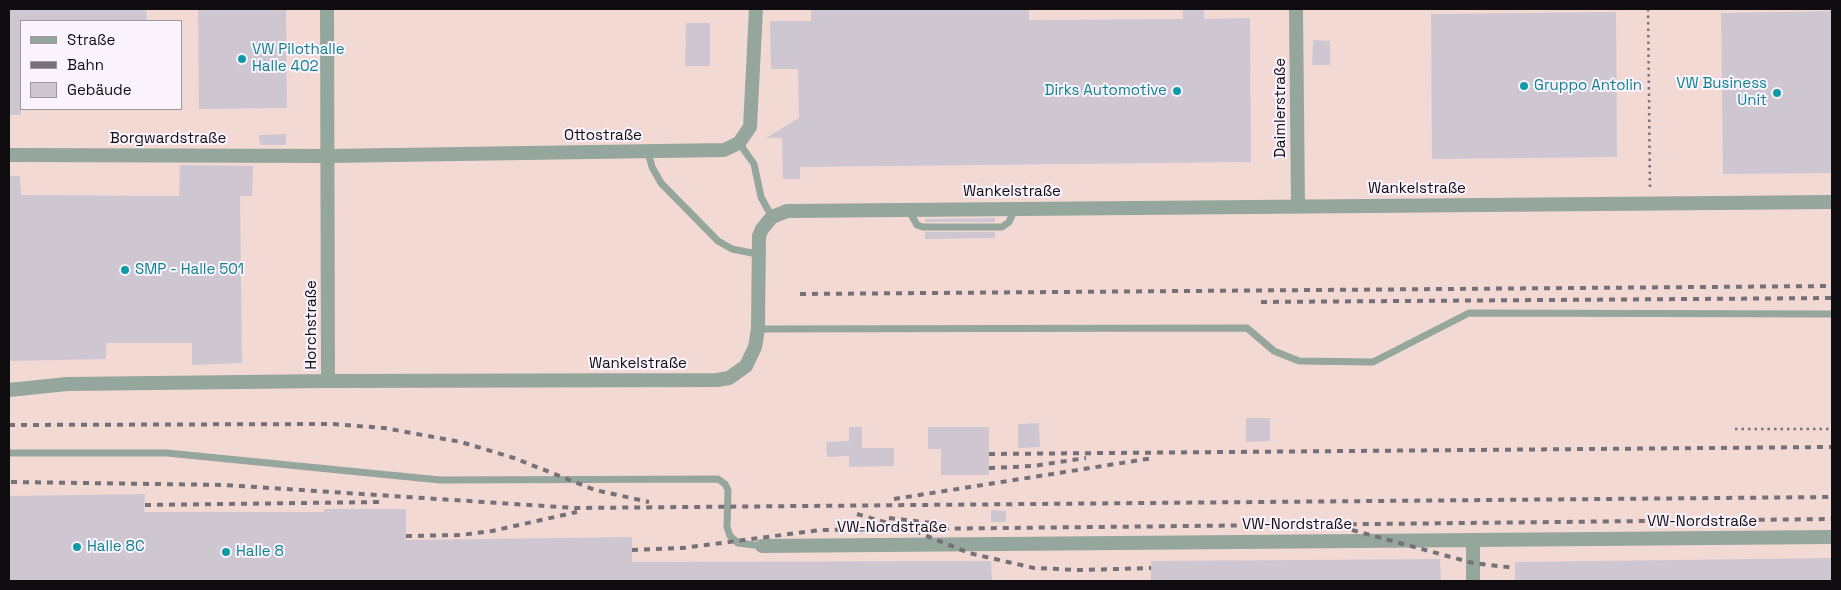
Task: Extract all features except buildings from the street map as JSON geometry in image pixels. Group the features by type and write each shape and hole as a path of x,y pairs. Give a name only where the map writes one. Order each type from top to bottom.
{"street":[{"name":"Horchstraße","path":"9,390 67,384 328,381 327,9"},
{"path":"740,143 748,132 751,117 756,9"},
{"name":"Daimlerstraße","path":"1296,9 1298,206"},
{"name":"Ottostraße","path":"328,156 710,152 724,150 740,143"},
{"name":"Borgwardstraße","path":"9,155 328,156"},
{"name":"Wankelstraße","path":"328,381 716,380 739,373 746,366 755,347 758,329 757,254 762,229 772,217 796,210 1832,202"},
{"name":"VW-Nordstraße","path":"762,546 1832,538"},
{"path":"1473,540 1473,581"}],"lane":[{"path":"740,143 754,164 761,197 772,217"},
{"path":"648,152 652,167 661,183 718,240 732,249 757,254"},
{"path":"758,329 1247,328 1274,351 1299,361 1373,362 1469,312 1832,314"},
{"path":"9,453 167,453 440,480 718,480 728,490 727,527 730,536 738,543 762,546"}],"path":[{"path":"1648,9 1650,204"},
{"path":"1735,429 1832,429"}],"shaded area":[{"path":"9,9 1832,9 1832,581 9,581"}],"railway":[{"path":"800,294 1832,286"},
{"path":"1261,302 1832,298"},
{"path":"9,425 332,424 384,428 461,442 514,458 595,490 649,502"},
{"path":"989,454 1832,447"},
{"path":"989,468 1033,466 1086,458"},
{"path":"894,499 1153,458"},
{"path":"11,482 225,485 575,508 1832,497"},
{"path":"145,505 381,502"},
{"path":"406,536 461,535 492,531 577,512"},
{"path":"857,514 898,526"},
{"path":"889,518 932,523"},
{"path":"632,550 683,548 820,530 1832,519"},
{"path":"1352,530 1473,563 1515,568"},
{"path":"915,531 969,553 1034,568 1079,570 1151,568"}],"place":[{"name":"VW Pilothalle Halle 402","path":"242,59"},
{"name":"Gruppo Antolin","path":"1524,86"},
{"name":"Dirks Automotive","path":"1177,91"},
{"name":"VW Business Unit","path":"1777,93"},
{"name":"SMP - Halle 501","path":"125,270"},
{"name":"Halle 8C","path":"77,547"},
{"name":"Halle 8","path":"226,552"}]}
